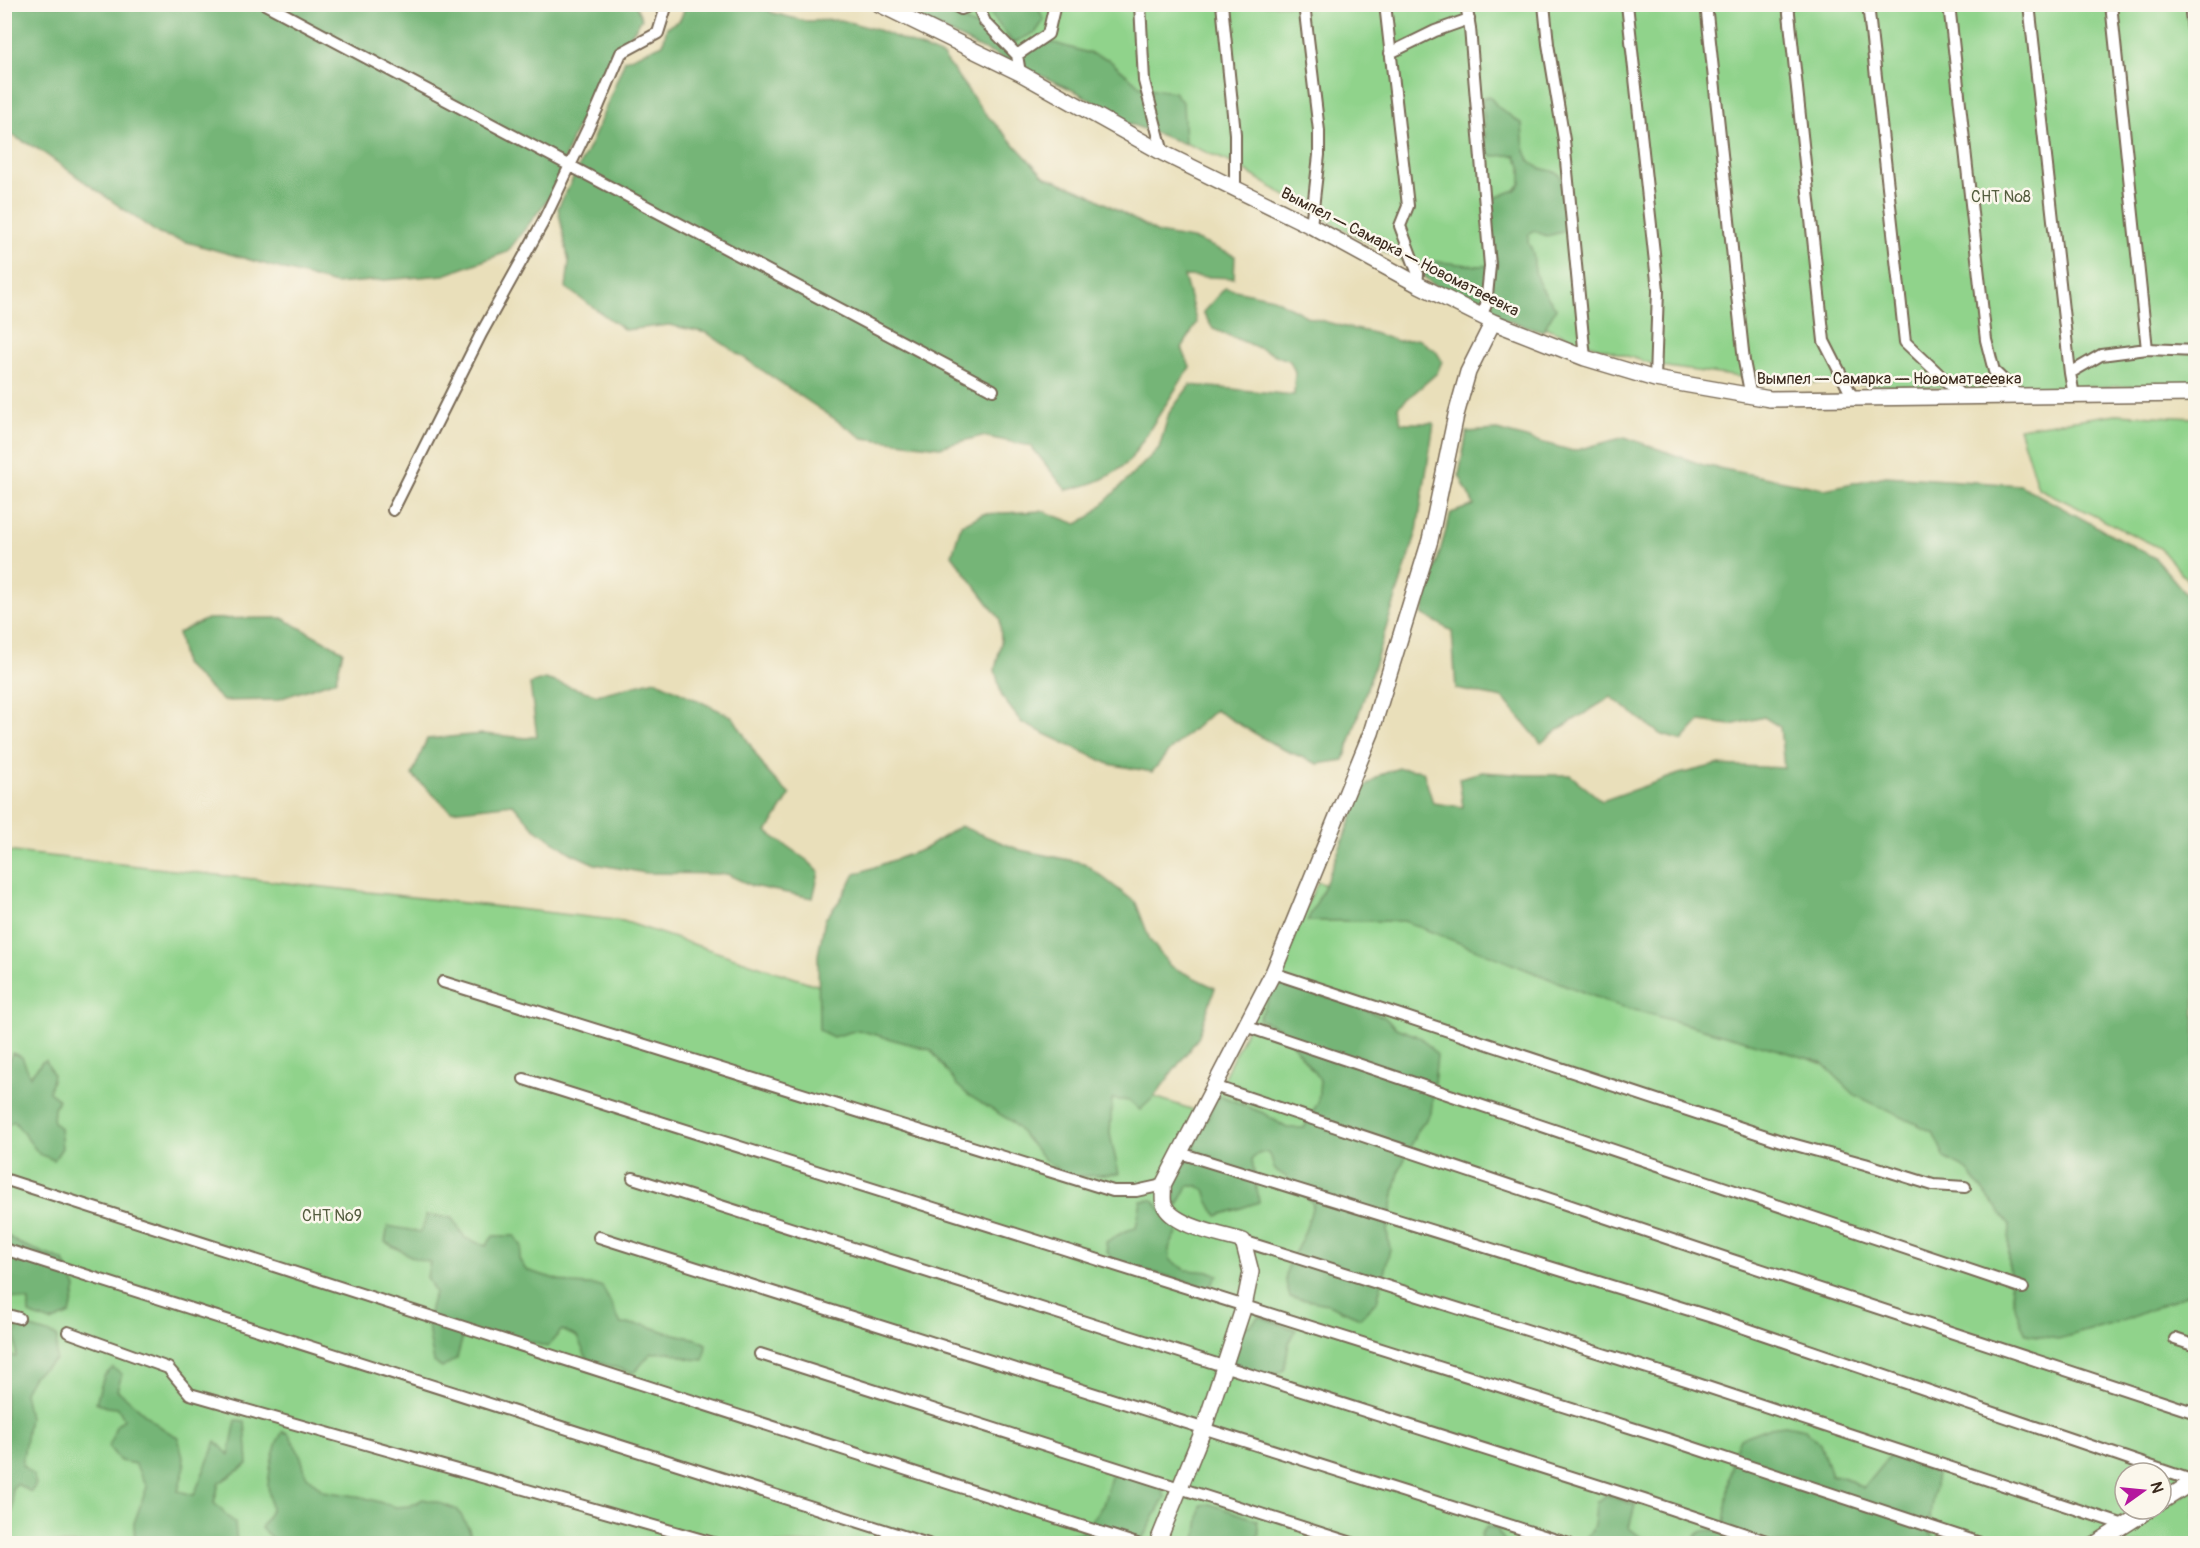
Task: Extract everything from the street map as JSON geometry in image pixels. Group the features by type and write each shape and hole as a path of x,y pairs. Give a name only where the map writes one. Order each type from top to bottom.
{"street":[{"path":"265,4 993,390"},
{"path":"393,510 481,334 542,224 621,53 658,33 667,4"},
{"name":"Вымпел — Самарка — Новоматвеевка","path":"879,4 1020,73 1163,153 1311,226 1487,319 1585,358 1655,379 1751,398 1854,400 2196,394"},
{"path":"952,4 961,9 976,4 985,22 1017,55 1020,73"},
{"path":"1017,55 1048,34 1055,4"},
{"path":"1140,4 1144,81 1163,153"},
{"path":"1222,4 1235,134 1234,188"},
{"path":"1304,4 1319,131 1319,155 1311,226"},
{"path":"1385,4 1408,206 1400,226 1418,274 1417,284"},
{"path":"1466,4 1490,266 1487,319 1460,400 1430,540 1371,733 1273,973 1164,1185 1164,1203 1169,1213 1180,1222 1700,1384 2124,1525"},
{"path":"1544,4 1548,44 1564,140 1585,358"},
{"path":"1627,4 1658,290 1655,379"},
{"path":"1707,4 1744,362 1751,398"},
{"path":"1788,4 1824,341 1854,400"},
{"path":"1868,4 1905,342 1964,398"},
{"path":"1950,4 1986,340 1994,371 2021,397"},
{"path":"2029,4 2074,396"},
{"path":"2111,4 2147,349"},
{"path":"2190,4 2196,58"},
{"path":"1390,53 1435,30 1469,20"},
{"path":"2070,373 2101,356 2147,349 2196,351"},
{"path":"1273,973 1781,1141 1933,1185 1965,1187"},
{"path":"443,982 1113,1191 1136,1191 1164,1185"},
{"path":"1245,1026 2023,1288"},
{"path":"525,1079 1668,1439 1983,1544"},
{"path":"1214,1086 2196,1413"},
{"path":"1180,1153 1712,1317 2195,1480"},
{"path":"633,1178 1644,1500 1775,1544"},
{"path":"4,1179 1137,1544"},
{"path":"599,1237 1569,1544"},
{"path":"1157,1544 1203,1428 1244,1306 1251,1272 1243,1240"},
{"path":"4,1249 928,1544"},
{"path":"4,1314 19,1318"},
{"path":"68,1332 168,1368 190,1394 717,1544"},
{"path":"2175,1339 2196,1346"},
{"path":"760,1354 1355,1544"},
{"path":"2173,1494 2195,1480"},
{"path":"2095,1544 2130,1521"}],"green space":[{"path":"635,4 642,19 606,69 572,138 553,193 507,252 444,275 335,284 159,234 38,149 5,132 4,5"},
{"path":"989,4 1033,5 1038,8 1044,20 1036,32 1013,43 987,9"},
{"path":"686,5 759,5 773,13 805,21 841,20 878,30 943,56 983,111 1044,176 1087,193 1158,233 1197,240 1235,256 1234,278 1184,276 1197,323 1182,348 1190,367 1130,460 1100,480 1066,490 1031,446 982,436 940,447 863,438 707,333 669,325 625,330 566,288 569,262 558,208 593,139 625,60 663,44 667,27 680,20"},
{"path":"894,5 931,5 1026,51 1041,44 1054,43 1108,59 1141,87 1174,92 1183,103 1185,144 1127,123 1079,93 976,46"},
{"name":"СНТ №8","path":"903,5 2195,5 2195,386 2083,387 2020,391 1770,381 1659,366 1588,344 1500,310 1420,271 1308,210 1236,165 1171,137"},
{"path":"1489,96 1498,107 1522,124 1525,151 1531,163 1561,176 1566,231 1547,236 1534,231 1529,234 1528,243 1533,253 1538,281 1556,308 1543,331 1505,320 1432,284 1424,277 1424,264 1430,261 1479,266 1497,265 1489,200 1515,190 1521,183 1521,166 1515,155 1493,156 1487,153 1482,98"},
{"path":"1225,288 1273,298 1308,317 1398,341 1418,339 1436,351 1442,361 1437,373 1398,407 1401,423 1434,423 1417,531 1344,760 1318,764 1280,748 1215,710 1169,751 1152,772 1109,764 1022,723 1002,697 995,670 1001,643 1000,619 952,555 961,525 983,514 1043,511 1077,524 1091,516 1159,448 1169,413 1190,385 1294,395 1295,372 1290,361 1213,329 1203,312"},
{"path":"2116,414 2195,418 2195,589 2160,548 2038,488 2019,428"},
{"path":"1497,430 1573,451 1625,437 1703,465 1825,489 1886,476 2020,485 2155,558 2195,604 2195,1291 2125,1320 2058,1339 2026,1334 2015,1308 2010,1281 2010,1225 1966,1169 1945,1158 1933,1132 1855,1095 1821,1062 1613,1004 1404,921 1307,921 1322,892 1364,788 1380,775 1399,768 1423,771 1433,803 1463,807 1459,778 1482,772 1570,775 1602,801 1679,774 1716,765 1784,768 1780,727 1764,717 1731,725 1700,721 1682,741 1660,734 1611,697 1559,729 1541,743 1503,698 1456,689 1452,631 1422,614 1451,513 1474,505 1459,475 1467,432"},
{"path":"282,618 343,651 336,680 276,700 223,701 184,664 178,633 207,619"},
{"path":"545,679 597,695 655,680 733,717 767,772 790,795 767,832 808,861 819,872 813,898 752,886 727,874 646,873 595,864 571,853 533,827 513,804 451,811 412,775 427,739 483,734 527,738 537,736 530,684"},
{"path":"960,826 1020,850 1084,863 1136,903 1150,940 1170,966 1215,988 1198,1038 1154,1097 1140,1110 1130,1101 1112,1099 1110,1134 1119,1174 1069,1177 1046,1161 1011,1121 968,1095 957,1085 931,1050 858,1030 833,1037 819,1030 818,955 825,919 840,900 855,874 924,849"},
{"name":"СНТ №9","path":"5,851 623,921 1206,1114 1318,882 2195,1198 2195,1477 2173,1491 2173,1461 2113,1461 2113,1521 2123,1521 2087,1543 5,1544"},
{"path":"1276,984 1348,1003 1384,1017 1396,1028 1420,1037 1437,1055 1431,1113 1419,1129 1400,1169 1396,1184 1387,1231 1390,1249 1377,1301 1360,1318 1328,1304 1290,1297 1286,1274 1305,1231 1313,1204 1285,1176 1274,1169 1271,1157 1266,1152 1252,1159 1259,1202 1217,1216 1205,1190 1198,1186 1188,1186 1178,1205 1174,1201 1173,1189 1219,1095 1263,1113 1287,1128 1304,1128 1318,1102 1320,1080 1280,1028 1259,1019"},
{"path":"12,1053 22,1057 30,1076 46,1060 53,1075 49,1092 59,1100 54,1108 53,1122 60,1128 62,1148 54,1160 39,1154 14,1121 5,1127 5,1074"},
{"path":"1153,1200 1178,1231 1169,1248 1170,1260 1186,1270 1211,1272 1218,1275 1209,1288 1112,1261 1106,1242 1125,1231 1136,1228 1141,1201"},
{"path":"427,1215 452,1218 465,1238 486,1246 493,1236 515,1236 522,1247 519,1259 526,1270 572,1284 602,1286 621,1324 645,1325 697,1339 706,1344 704,1360 690,1359 670,1352 651,1353 634,1373 587,1359 577,1337 562,1330 547,1347 513,1336 463,1336 457,1358 442,1368 434,1362 429,1336 430,1311 435,1293 427,1277 430,1262 414,1258 385,1242 388,1226 421,1232"},
{"path":"4,1233 18,1243 64,1261 76,1288 70,1314 51,1322 29,1314 29,1301 5,1296"},
{"path":"1259,1316 1296,1330 1289,1343 1284,1370 1270,1376 1253,1372 1231,1361 1242,1329 1252,1324"},
{"path":"18,1324 57,1336 56,1360 33,1376 24,1392 29,1418 22,1465 33,1475 36,1484 31,1492 17,1484 12,1488 13,1510 5,1520 5,1354 16,1357"},
{"path":"113,1368 122,1374 117,1390 154,1422 178,1437 185,1466 178,1491 194,1495 216,1441 229,1455 236,1420 245,1421 248,1464 219,1483 214,1503 235,1523 237,1543 135,1543 134,1523 147,1487 135,1464 120,1461 109,1447 116,1426 124,1419 118,1408 106,1407 96,1402 104,1376"},
{"path":"1785,1425 1805,1429 1820,1444 1831,1475 1846,1478 1863,1488 1892,1453 1937,1474 1929,1533 1938,1541 1937,1543 1690,1544 1700,1533 1708,1530 1723,1530 1732,1460 1740,1438 1770,1427"},
{"path":"283,1431 289,1434 301,1457 306,1475 323,1491 362,1497 396,1507 410,1506 423,1499 437,1502 458,1510 469,1529 473,1543 277,1543 261,1528 271,1510 268,1485 271,1463"},
{"path":"1117,1472 1160,1486 1165,1497 1140,1543 1057,1544 1058,1537 1082,1532 1103,1505 1111,1477"},
{"path":"2195,1488 2195,1543 2105,1544 2142,1521 2173,1521 2173,1502"},
{"path":"1607,1495 1635,1505 1629,1528 1649,1543 1581,1543 1592,1530 1596,1502"},
{"path":"1210,1504 1257,1520 1259,1534 1252,1543 1193,1543 1196,1539 1201,1505"},
{"path":"1487,1527 1496,1528 1506,1543 1481,1543 1481,1534"}]}
